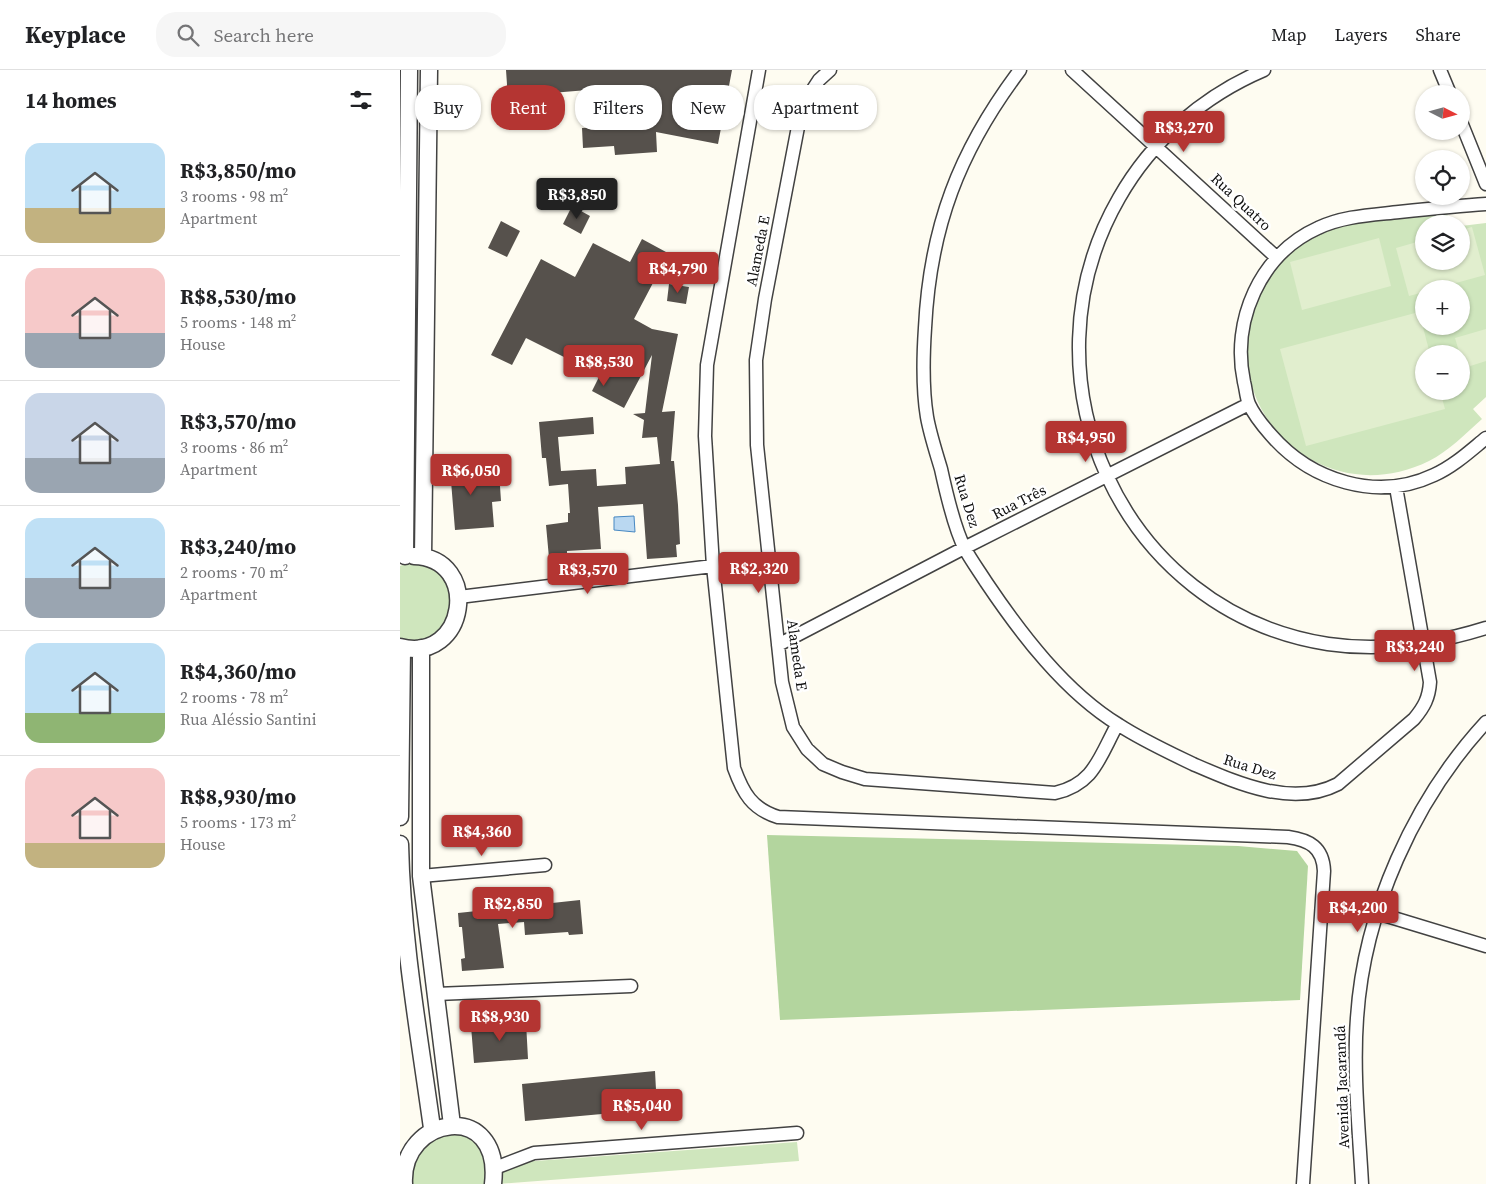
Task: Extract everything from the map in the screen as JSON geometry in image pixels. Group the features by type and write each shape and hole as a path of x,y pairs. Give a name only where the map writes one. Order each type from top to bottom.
{"street":[{"path":"400,818 401,648 421,648 437,642 450,630 458,614 459,596 453,579 441,564 424,557 403,557 409,70"},
{"path":"424,557 429,70"},
{"path":"759,70 707,365 705,436 713,566 734,768 741,787 751,804 778,817 1304,839 1320,855 1324,872 1303,1184"},
{"name":"Alameda E","path":"830,70 818,80 802,106 765,299 756,360 757,445 782,682 792,727 802,742 823,764 842,772 865,778 1054,794 1070,790 1089,777 1118,725"},
{"name":"Rua Dez","path":"1020,70 999,97 970,149 948,196 936,241 927,297 923,367 927,417 964,548 1005,610 1037,651 1073,688 1118,725 1177,756 1225,778 1284,794 1304,795 1317,793 1338,784 1414,719 1423,709 1429,696 1430,682 1396,487"},
{"name":"Rua Quatro","path":"1072,70 1276,257"},
{"path":"1264,70 1223,90 1188,116 1156,145 1129,180 1107,219 1091,260 1081,303 1078,347 1080,391 1090,434 1106,476 1130,518 1160,555 1196,587 1237,613 1281,632 1328,644 1376,648 1424,644 1451,639 1486,628"},
{"path":"1440,70 1446,85"},
{"path":"1468,140 1486,184"},
{"path":"1486,204 1342,220 1318,227 1297,239 1276,257 1260,280 1247,310 1240,338 1241,366 1249,404 1262,425 1279,445 1301,464 1323,476 1370,488 1396,487 1434,476 1454,464 1486,438"},
{"name":"Rua Três","path":"778,646 964,548 1249,404"},
{"path":"459,596 713,566"},
{"path":"421,648 421,876 452,1125"},
{"name":"Avenida Jacarandá","path":"1362,1184 1356,1070 1357,1017 1364,964 1377,913 1401,851 1433,791 1471,737 1486,722"},
{"path":"400,844 400,892 432,1128"},
{"path":"421,876 545,865"},
{"path":"1377,913 1486,946"},
{"path":"436,994 631,986"},
{"path":"402,1181 403,1161 409,1147 419,1136 432,1128 452,1125 468,1129 481,1139 490,1152 494,1176 534,1153 797,1133"}],"green space":[{"path":"1447,212 1448,215 1415,215"},
{"path":"1415,215 1415,270 1470,270 1470,225 1486,223 1486,397 1473,409 1482,419 1457,442 1429,461 1387,474 1346,473 1310,459 1280,436 1259,404 1248,367 1249,327 1264,285 1282,258 1300,242 1324,231 1341,226"},
{"path":"1472,227 1485,275 1467,280 1415,280 1415,294 1409,296 1396,248 1415,243 1415,270 1470,270 1470,228"},
{"path":"1379,238 1391,286 1302,310 1290,262"},
{"path":"1415,313 1415,335 1425,335 1428,345 1415,345 1415,400 1442,400 1445,409 1306,446 1280,349"},
{"path":"1486,329 1486,361 1470,366 1470,345 1457,345 1455,338"},
{"path":"407,563 425,566 436,571 447,583 451,593 452,603 446,623 439,632 420,642 400,640 400,566"},
{"path":"767,835 1238,846 1297,851 1308,866 1300,1000 780,1020"},
{"path":"461,1133 476,1143 483,1154 486,1166 486,1184 412,1184 415,1157 417,1149 421,1144 435,1137"},
{"path":"797,1142 799,1161 497,1184 504,1171 521,1162"}],"water":[{"path":"634,516 635,532 614,530 614,517"}],"building":[{"path":"506,70 732,70 729,85 672,85 672,130 721,130 718,144 656,132 657,152 615,155 614,146 583,148 582,130 662,130 662,85 575,85 575,91 565,92 565,85 507,85"},
{"path":"572,206 590,216 581,234 563,224"},
{"path":"501,221 520,231 507,257 488,248"},
{"path":"642,239 666,252 650,281 654,281 634,319 652,329 678,334 662,412 675,411 671,461 674,461 678,505 680,544 676,545 677,557 647,559 643,504 598,507 601,549 567,551 567,556 549,558 546,525 568,522 568,513 570,513 568,484 549,486 546,458 542,458 539,422 593,417 594,434 558,437 561,471 596,469 597,486 626,484 625,467 660,464 657,437 642,438 644,420 633,414 645,413 652,355 624,408 592,391 604,367 569,348 564,357 526,338 512,365 491,355 541,259 575,277 593,243 630,262"},
{"path":"669,284 689,287 686,304 667,301"},
{"path":"466,465 467,474 499,471 501,501 492,502 494,527 455,530 451,481 434,482 434,468"},
{"path":"580,900 583,934 569,935 568,932 525,935 524,922 498,924 504,968 462,971 461,959 465,958 462,927 459,927 458,913"},
{"path":"526,1022 528,1059 474,1063 471,1026"},
{"path":"655,1071 657,1109 525,1121 522,1084"}]}
